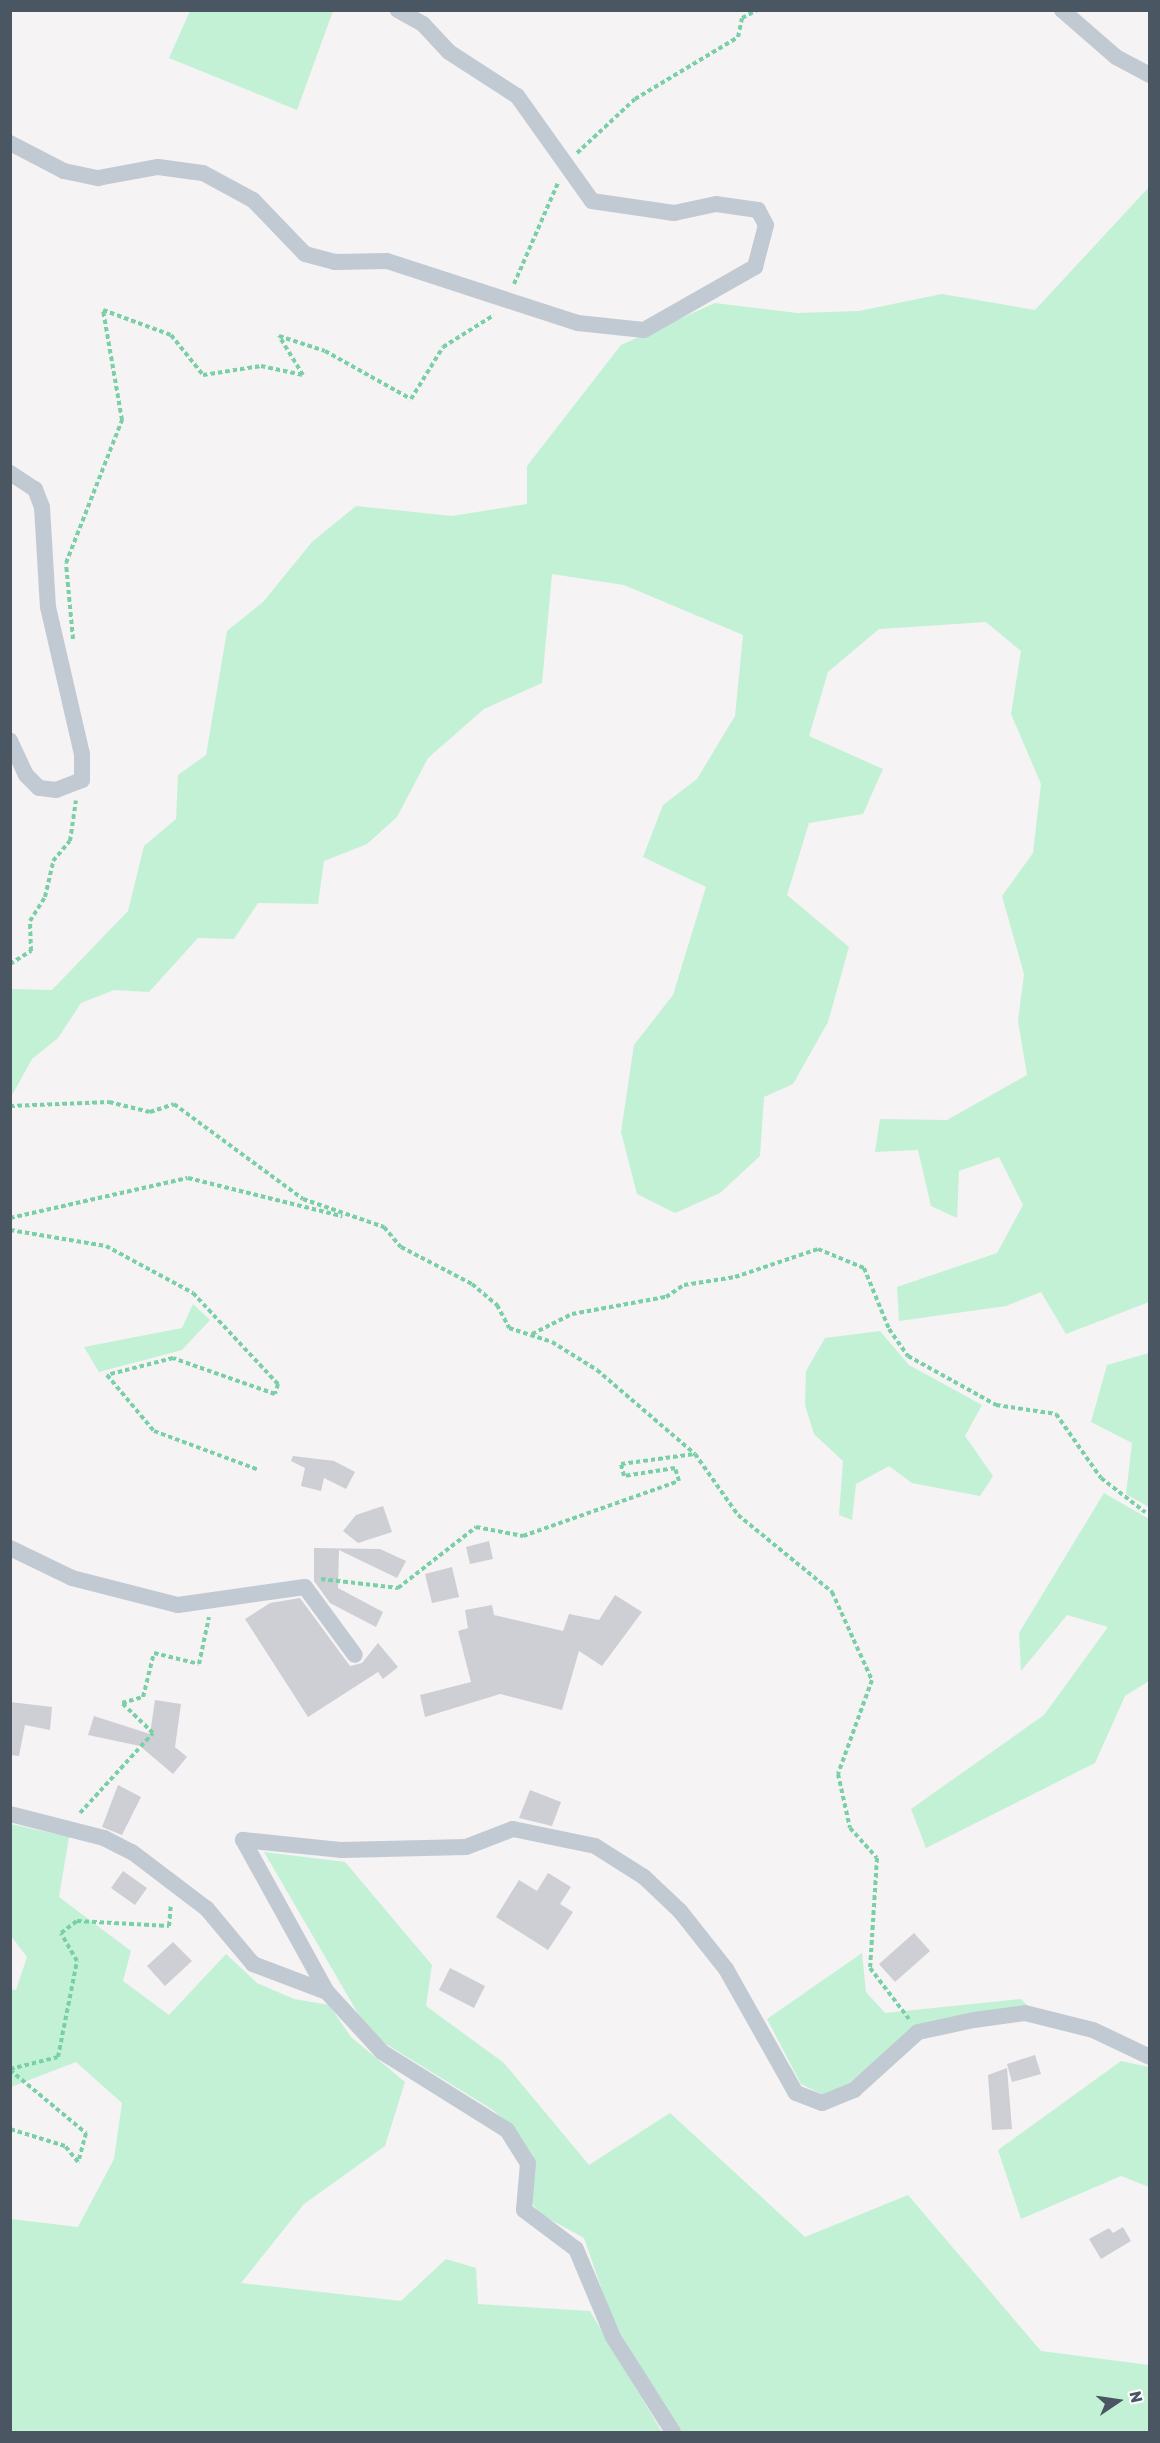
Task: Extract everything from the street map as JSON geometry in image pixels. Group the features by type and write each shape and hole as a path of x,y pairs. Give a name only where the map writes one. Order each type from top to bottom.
{"street":[{"path":"10,143 64,171 98,178 158,167 203,173 253,200 305,254 335,262 387,261 506,302 578,323 644,330 754,267 766,225 758,210 717,204 674,213 592,201 567,161 517,96 449,52 423,24 398,10"},
{"path":"1062,10 1116,57 1149,75"},
{"path":"10,473 35,489 42,507 48,607 61,653 84,774 71,786 39,788 26,775 10,740"},
{"path":"10,1548 72,1578 178,1605 305,1587 355,1655"},
{"path":"10,1814 68,1827 132,1852 207,1909 253,1964 327,1992"},
{"path":"673,2433 613,2337 576,2249 524,2210 528,2163 521,2147 487,2115 382,2052 327,1992 243,1840 342,1850 466,1847 513,1829 595,1846 644,1877 726,1969 796,2093 822,2103 854,2090 918,2032 1025,2013 1093,2030 1149,2057"}],"path":[{"path":"61,653 77,635 66,563 122,420 103,310 171,335 202,375 261,366 303,375 279,336 325,351 411,399 443,347 488,322 506,302 567,161 635,99 738,37 742,18 758,10"},
{"path":"782,10 802,10"},
{"path":"10,964 31,951 30,921 45,897 53,861 70,841 79,807 71,786"},
{"path":"10,1106 109,1102 150,1112 174,1104 294,1192 328,1204 342,1216"},
{"path":"10,1218 188,1178 384,1227 401,1247 472,1284 498,1305 509,1328 531,1335 597,1370 695,1454 738,1515 832,1592 872,1680 838,1774 850,1828 877,1858 870,1968 918,2032"},
{"path":"10,1230 106,1246 193,1293 278,1383 275,1394 173,1358 106,1374 154,1431 259,1470"},
{"path":"531,1335 572,1314 666,1297 684,1284 735,1277 818,1249 864,1268 889,1329 908,1356 996,1405 1056,1414 1101,1478 1145,1512"},
{"path":"305,1587 308,1577 398,1588 476,1527 523,1536 679,1481 675,1467 624,1476 621,1464 695,1454"},
{"path":"68,1827 153,1733 122,1703 143,1697 154,1653 199,1664 213,1601"},
{"path":"10,2069 58,2057 77,1961 61,1933 77,1921 169,1926 174,1882"},
{"path":"10,2069 86,2133 78,2162 65,2146 10,2129"}],"green space":[{"path":"190,11 333,11 297,110 169,58"},
{"path":"1149,187 1149,1302 1066,1334 1041,1292 1006,1306 899,1321 897,1287 997,1253 1023,1205 999,1157 959,1171 957,1218 931,1206 918,1150 875,1152 880,1119 947,1120 1027,1075 1018,1021 1024,974 1002,896 1033,853 1041,784 1011,714 1021,651 986,622 879,629 828,672 809,736 883,769 863,814 809,823 787,895 849,947 828,1022 793,1084 764,1097 760,1156 720,1193 675,1213 637,1194 621,1132 634,1045 673,995 706,887 643,857 663,805 697,779 735,716 743,635 624,585 552,574 542,683 484,709 428,758 397,817 367,844 324,861 318,904 258,903 234,939 198,938 149,992 114,990 81,1003 58,1038 32,1059 11,1097 11,989 52,990 128,911 144,846 176,819 178,775 206,755 227,631 263,602 312,542 356,506 452,516 527,504 527,466 621,345 715,303 797,313 859,311 942,294 1035,310"},
{"path":"193,1304 210,1320 182,1350 99,1372 84,1347 182,1328"},
{"path":"880,1331 909,1365 982,1405 965,1436 993,1476 980,1496 912,1483 889,1466 856,1484 852,1520 839,1515 843,1461 814,1434 805,1405 806,1371 825,1338"},
{"path":"1150,1353 1149,1507 1126,1494 1132,1443 1091,1422 1107,1365"},
{"path":"1104,1493 1149,1519 1149,1681 1125,1696 1095,1763 926,1848 911,1809 1044,1715 1108,1627 1067,1615 1021,1671 1019,1633"},
{"path":"11,1824 69,1837 59,1897 131,1951 123,1981 169,2015 226,1954 257,1983 294,1999 329,2005 351,2037 405,2082 385,2146 304,2204 241,2283 401,2301 446,2259 476,2268 478,2304 590,2311 662,2432 11,2432 11,2219 78,2227 114,2159 122,2103 76,2062 11,2087 10,1989 16,1990 27,1957 11,1936"},
{"path":"264,1852 345,1862 432,1965 426,2006 504,2063 589,2165 670,2113 805,2237 908,2195 1041,2351 1149,2365 1149,2432 680,2432 612,2319 584,2238 542,2215 529,2200 515,2129 493,2110 370,2034"},
{"path":"862,1953 866,1992 885,2013 1021,1999 1029,2007 912,2028 846,2086 823,2095 801,2084 767,2019"},
{"path":"1121,2061 1149,2067 1149,2187 1121,2176 1021,2219 998,2150"}],"building":[{"path":"293,1456 334,1461 355,1472 346,1489 324,1478 321,1491 301,1486 305,1468 291,1461"},
{"path":"383,1506 392,1532 358,1543 343,1531 356,1515"},
{"path":"489,1541 493,1559 470,1564 466,1547"},
{"path":"314,1548 380,1549 406,1561 397,1578 339,1550 338,1588 383,1612 376,1627 330,1603 314,1581"},
{"path":"452,1567 459,1597 432,1603 425,1574"},
{"path":"615,1595 642,1612 602,1666 579,1651 562,1710 500,1694 425,1717 420,1695 471,1682 458,1631 468,1628 465,1610 492,1605 494,1615 563,1631 569,1614 599,1620"},
{"path":"300,1598 350,1666 362,1663 378,1643 398,1667 383,1679 378,1672 308,1717 245,1619 270,1603"},
{"path":"155,1700 181,1704 175,1747 187,1757 173,1774 140,1746 88,1735 94,1716 150,1734"},
{"path":"10,1702 52,1707 50,1730 25,1725 19,1756 10,1755"},
{"path":"118,1785 141,1797 122,1835 102,1827"},
{"path":"530,1790 561,1802 552,1826 519,1818"},
{"path":"123,1871 147,1888 135,1905 111,1888"},
{"path":"548,1873 571,1887 560,1904 573,1912 548,1950 496,1917 519,1880 537,1891"},
{"path":"914,1933 930,1951 895,1982 879,1964"},
{"path":"173,1942 192,1961 165,1986 147,1966"},
{"path":"450,1968 485,1986 474,2008 439,1990"},
{"path":"1035,2055 1041,2074 1012,2082 1007,2064"},
{"path":"1007,2068 1012,2129 992,2130 988,2075"},
{"path":"1123,2227 1131,2241 1101,2259 1089,2239 1109,2228 1113,2233"}]}
